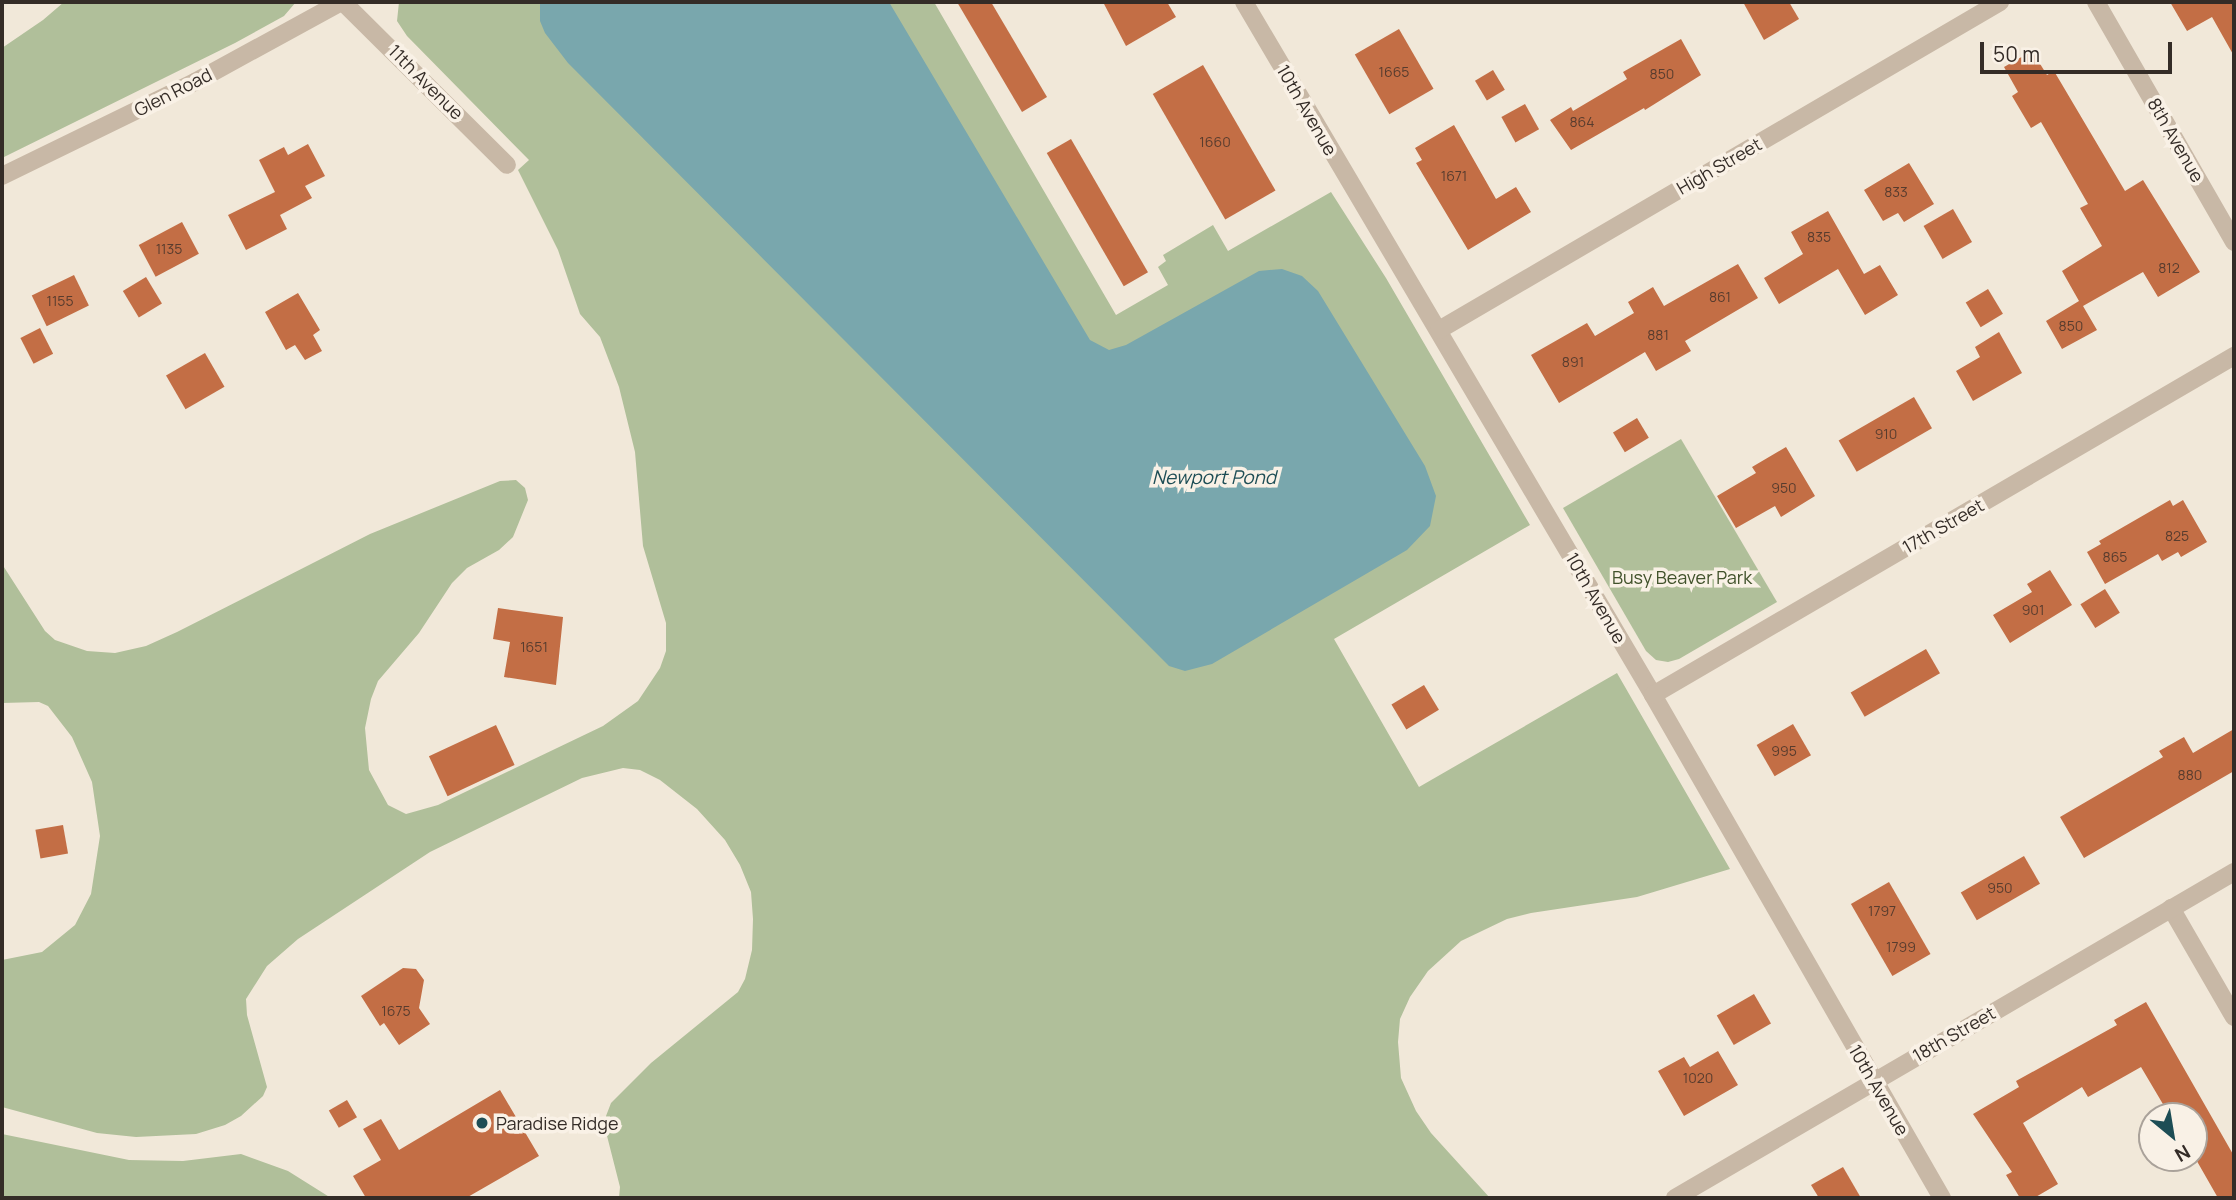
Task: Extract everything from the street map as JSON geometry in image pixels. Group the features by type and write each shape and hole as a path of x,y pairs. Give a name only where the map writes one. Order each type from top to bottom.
{"street":[{"name":"11th Avenue","path":"342,2 507,165"},
{"name":"Glen Road","path":"2,176 195,82 342,2"},
{"name":"10th Avenue","path":"1244,2 1653,695 1942,1198"},
{"name":"High Street","path":"1439,330 2000,2"},
{"name":"8th Avenue","path":"2096,2 2234,242"},
{"name":"17th Street","path":"1653,695 2234,356"},
{"name":"18th Street","path":"1675,1198 2234,872"},
{"path":"2171,908 2234,1017"}],"green space":[{"path":"64,2 296,2 284,16 235,43 2,158 2,48"},
{"path":"399,2 934,2 1116,315 1168,285 1158,267 1166,261 1163,255 1213,225 1228,251 1331,192 1386,278 1530,525 1334,639 1419,787 1617,673 1730,869 1637,897 1507,919 1461,941 1428,971 1410,997 1400,1019 1398,1042 1401,1078 1416,1111 1431,1133 1490,1198 619,1198 620,1187 606,1132 606,1116 611,1103 651,1063 738,992 745,979 752,950 753,919 751,892 740,865 725,840 697,809 660,780 640,770 623,768 582,778 430,852 298,939 267,966 246,999 247,1015 267,1087 263,1096 241,1116 225,1125 196,1134 136,1137 97,1133 2,1107 2,960 42,952 75,925 91,894 100,836 92,782 72,737 48,706 39,702 2,703 2,564 45,631 55,640 87,651 115,653 146,646 177,632 370,534 500,481 516,480 525,488 528,500 513,537 499,550 467,568 452,583 419,633 378,681 371,699 365,728 369,770 388,805 406,814 438,805 603,726 638,701 660,668 666,651 666,623 643,546 635,452 619,387 600,337 580,314 558,250 518,170 529,160 407,36 397,21"},
{"name":"Busy Beaver Park","path":"1681,439 1777,602 1679,659 1668,662 1656,660 1646,651 1563,508"},
{"path":"2,1134 129,1160 183,1161 241,1154 288,1171 331,1198 2,1198"}],"water":[{"name":"Newport Pond","path":"540,2 889,2 1090,340 1109,350 1126,345 1259,271 1282,269 1302,276 1318,291 1425,466 1436,496 1430,526 1407,550 1212,664 1185,671 1169,666 568,63 545,33 540,21"}],"building":[{"path":"957,2 991,2 1047,97 1022,112"},
{"path":"1103,2 1167,2 1176,17 1126,46"},
{"path":"1743,2 1789,2 1799,19 1764,40"},
{"path":"2170,2 2234,2 2234,56 2212,17 2187,31"},
{"path":"1399,29 1434,89 1389,114 1355,54"},
{"path":"1681,39 1701,75 1645,110 1644,108 1571,150 1550,120 1571,107 1573,111 1627,79 1623,72"},
{"path":"2032,51 2047,75 2054,71 2125,191 2143,180 2200,272 2158,297 2143,272 2083,306 2097,330 2062,349 2046,321 2079,301 2062,271 2102,246 2080,208 2088,204 2041,122 2031,128 2012,96 2018,92 2004,67"},
{"path":"1203,65 1276,191 1225,220 1153,94"},
{"path":"1493,70 1505,90 1487,101 1475,81"},
{"path":"1525,104 1539,129 1515,142 1501,117"},
{"path":"1454,125 1496,199 1516,187 1531,212 1468,250 1416,163 1422,160 1415,148"},
{"path":"1071,139 1148,272 1124,286 1047,153"},
{"path":"308,144 325,176 305,186 312,198 280,215 287,229 246,250 228,215 275,192 259,160 284,147 288,155"},
{"path":"1909,163 1934,204 1904,222 1898,213 1883,221 1864,190"},
{"path":"1953,209 1972,242 1943,259 1924,226"},
{"path":"1828,211 1864,274 1880,265 1898,295 1865,315 1838,269 1779,304 1764,278 1803,254 1791,232"},
{"path":"182,222 199,254 156,277 139,245"},
{"path":"1738,264 1758,298 1685,341 1691,351 1656,371 1645,352 1559,403 1531,355 1587,323 1595,336 1634,313 1628,302 1653,287 1664,306"},
{"path":"74,275 89,306 47,326 32,296"},
{"path":"146,277 162,304 139,317 123,291"},
{"path":"1988,289 2003,314 1981,327 1966,302"},
{"path":"298,293 320,330 313,335 322,351 305,360 295,345 286,350 265,312"},
{"path":"40,328 53,354 34,364 20,338"},
{"path":"1999,332 2022,373 1973,401 1956,371 1980,357 1975,347"},
{"path":"205,353 224,387 186,409 166,376"},
{"path":"1914,397 1932,428 1857,472 1839,440"},
{"path":"1637,418 1649,438 1625,452 1613,432"},
{"path":"1786,447 1815,496 1781,517 1775,506 1736,528 1717,496 1756,473 1752,467"},
{"path":"2170,500 2173,506 2183,500 2207,542 2181,557 2178,552 2162,561 2158,554 2105,584 2087,552 2101,544 2099,541"},
{"path":"2050,570 2072,605 2010,643 1993,615 2032,592 2027,584"},
{"path":"2105,589 2120,613 2095,628 2080,604"},
{"path":"498,608 563,617 556,685 504,677 510,642 493,639"},
{"path":"1926,649 1940,673 1865,717 1851,692"},
{"path":"1424,685 1439,710 1406,729 1391,705"},
{"path":"1793,724 1811,755 1775,776 1757,745"},
{"path":"496,725 515,765 448,796 429,756"},
{"path":"2234,729 2234,771 2084,858 2060,817 2163,757 2159,751 2184,737 2193,753"},
{"path":"63,825 68,854 40,858 35,830"},
{"path":"2024,856 2040,884 1977,920 1961,892"},
{"path":"1889,882 1930,954 1892,976 1851,904"},
{"path":"403,968 416,969 424,980 419,1008 430,1024 399,1045 384,1023 380,1026 361,996"},
{"path":"1754,994 1771,1023 1734,1045 1717,1016"},
{"path":"2146,1002 2203,1102 2162,1102 2141,1067 2088,1097 2082,1087 2023,1123 2058,1184 2034,1198 2020,1198 2006,1175 2012,1172 1973,1114 2019,1087 2016,1081 2117,1025 2114,1020"},
{"path":"1718,1051 1738,1085 1684,1116 1658,1071 1684,1057 1690,1067"},
{"name":"Paradise Ridge","path":"500,1090 539,1156 466,1198 366,1198 353,1176 381,1160 363,1129 381,1119 399,1150"},
{"path":"347,1100 357,1117 339,1128 329,1110"},
{"path":"2208,1110 2234,1156 2234,1198 2218,1198 2203,1172 2208,1172"},
{"path":"1843,1167 1861,1198 1819,1198 1811,1185"}],"place":[{"name":"Paradise Ridge","path":"482,1123"}]}
